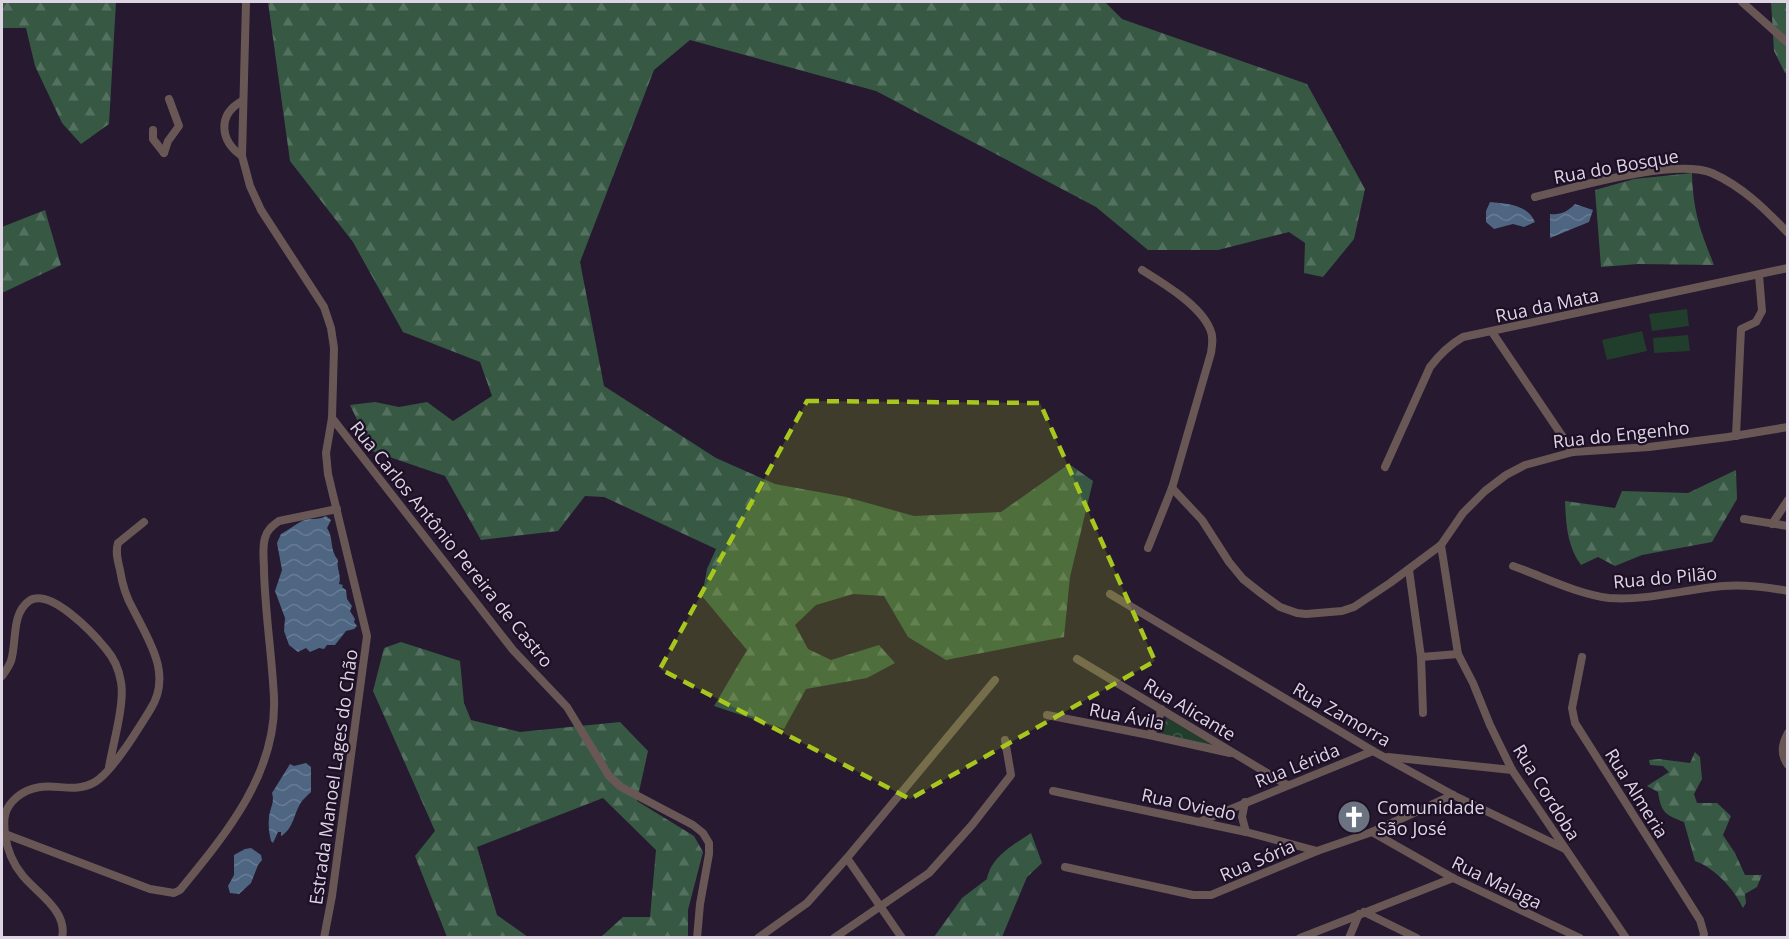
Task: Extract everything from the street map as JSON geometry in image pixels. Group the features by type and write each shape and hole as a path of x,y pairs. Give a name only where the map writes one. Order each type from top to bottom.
{"street":[{"name":"Estrada Manoel Lages do Chão","path":"246,2 242,156 250,186 261,210 302,271 324,307 328,318 334,348 332,418 326,453 328,474 365,622 367,648 324,938"},
{"path":"1742,2 1788,43"},
{"path":"153,130 153,138 164,153 168,141 179,126 169,99"},
{"path":"242,101 228,113 224,127 228,142 242,156"},
{"name":"Rua do Bosque","path":"1535,196 1623,176 1687,167 1710,172 1741,188 1788,233"},
{"name":"Rua da Mata","path":"1385,467 1430,367 1440,353 1463,337 1788,268"},
{"path":"1142,270 1189,302 1208,324 1213,340 1172,488 1148,548"},
{"path":"1736,436 1741,329 1756,322 1762,311 1759,274"},
{"path":"1492,332 1573,452"},
{"name":"Rua Carlos Antônio Pereira de Castro","path":"332,418 513,650 567,707 609,776 621,787 693,825 703,833 709,843 710,854 700,904 697,938"},
{"name":"Rua do Engenho","path":"1172,488 1202,520 1229,562 1244,579 1280,607 1306,614 1349,610 1409,570 1441,545 1463,513 1485,491 1506,475 1525,465 1573,452 1649,447 1736,436 1788,426"},
{"path":"1772,524 1788,500"},
{"path":"5,834 150,890 174,893 180,890 221,840 239,812 269,749 274,723 274,696 264,590 263,545 266,536 271,526 279,521 337,509"},
{"path":"1744,519 1788,526"},
{"path":"62,938 60,918 51,903 22,876 11,858 3,821 6,808 28,789 47,786 75,788 87,786 100,779 131,739 159,697 159,667 151,641 124,588 117,556 118,543 144,522"},
{"name":"Rua Cordoba","path":"1441,545 1458,654 1512,770 1626,938"},
{"name":"Rua do Pilão","path":"1513,566 1607,598 1630,598 1748,585 1788,591"},
{"path":"1409,570 1421,657 1423,713"},
{"name":"Rua Zamorra","path":"1110,594 1373,751 1453,795 1565,849"},
{"path":"2,676 11,662 18,619 27,602 35,598 45,598 56,603 107,650 121,680 123,695 109,769"},
{"path":"1421,657 1458,654"},
{"name":"Rua Almeria","path":"1582,657 1572,708 1575,723 1700,920 1703,927 1703,938"},
{"name":"Rua Alicante","path":"1077,658 1287,785"},
{"path":"758,938 800,909 847,858 995,680"},
{"path":"1149,735 1158,724 1161,709"},
{"name":"Rua Ávila","path":"1047,715 1237,755"},
{"path":"1788,733 1782,748 1788,765"},
{"path":"834,938 929,873 1010,778 1012,772 1005,740"},
{"name":"Rua Lérida","path":"1199,822 1373,751"},
{"path":"1385,757 1512,770"},
{"name":"Rua Oviedo","path":"1053,791 1246,832 1317,851"},
{"name":"Rua Sória","path":"1065,867 1193,895 1211,896 1317,851 1372,831 1453,795"},
{"path":"1245,802 1242,817 1246,832"},
{"name":"Rua Malaga","path":"1372,831 1452,878 1580,938"},
{"path":"847,858 902,938"},
{"path":"1300,938 1452,878"},
{"path":"1349,938 1361,913"},
{"path":"1361,913 1417,938"}],"highlighted area":[{"path":"807,401 1040,403 1155,661 910,799 660,669"}],"green space":[{"path":"2,2 116,2 109,124 81,144 62,123 35,66 26,28 2,28"},
{"path":"268,2 1105,2 1122,19 1307,84 1365,189 1354,239 1323,277 1304,273 1305,243 1289,232 1218,250 1148,250 1096,207 876,91 690,40 654,70 580,262 604,386 716,458 775,484 846,497 914,516 1001,512 1069,464 1093,481 1070,577 1064,637 946,660 908,637 884,596 853,594 816,605 795,625 808,649 831,660 879,645 895,663 867,678 806,689 784,729 714,706 747,650 702,596 707,569 716,549 604,497 585,496 558,531 481,540 445,476 372,451 350,405 375,402 399,407 427,402 453,421 492,396 480,362 403,332 353,242 290,161"},
{"path":"1771,2 1787,2 1788,72 1785,73 1774,51"},
{"path":"1692,173 1698,220 1714,265 1638,264 1601,267 1595,190 1634,179"},
{"path":"45,210 61,265 2,293 2,227"},
{"path":"1687,309 1689,326 1652,331 1649,314"},
{"path":"1642,331 1647,351 1607,360 1602,340"},
{"path":"1688,335 1690,351 1654,353 1653,338"},
{"path":"1736,470 1737,499 1712,542 1642,555 1615,566 1598,557 1581,565 1576,558 1568,534 1565,501 1615,508 1622,491 1688,493"},
{"path":"401,642 460,661 464,703 471,720 520,732 620,722 648,751 637,801 694,836 703,852 688,910 688,937 601,937 623,917 650,917 656,850 603,798 477,847 497,915 528,937 447,937 415,856 435,831 373,691 384,648"},
{"path":"1167,718 1214,746 1160,734"},
{"path":"1695,752 1700,757 1702,779 1694,794 1697,803 1717,803 1731,816 1723,835 1735,853 1745,875 1762,875 1757,887 1745,894 1746,903 1743,908 1723,880 1710,869 1695,861 1684,822 1665,812 1658,792 1647,786 1669,772 1663,766 1650,765 1649,760 1690,763"},
{"path":"1031,833 1042,863 1027,877 1002,937 934,937 962,898 987,879 989,871 998,858"}],"water":[{"path":"1490,202 1522,208 1535,222 1524,227 1513,224 1494,229 1486,222 1486,211"},
{"path":"1575,204 1593,210 1589,222 1550,238 1550,214 1564,212"},
{"path":"326,516 331,520 327,528 333,552 338,560 339,584 343,585 342,587 346,590 347,599 352,606 350,611 357,626 346,631 335,645 327,645 324,649 319,648 310,652 306,648 298,652 289,645 284,631 285,618 275,591 282,570 277,543 281,534 299,523"},
{"path":"306,763 311,767 311,792 300,804 288,830 281,836 281,832 278,832 273,843 269,826 272,793 290,764 294,766"},
{"path":"251,848 261,855 262,860 251,883 239,894 230,893 228,886 234,875 234,855"}],"place":[{"name":"Comunidade São José","path":"1354,817"}]}
